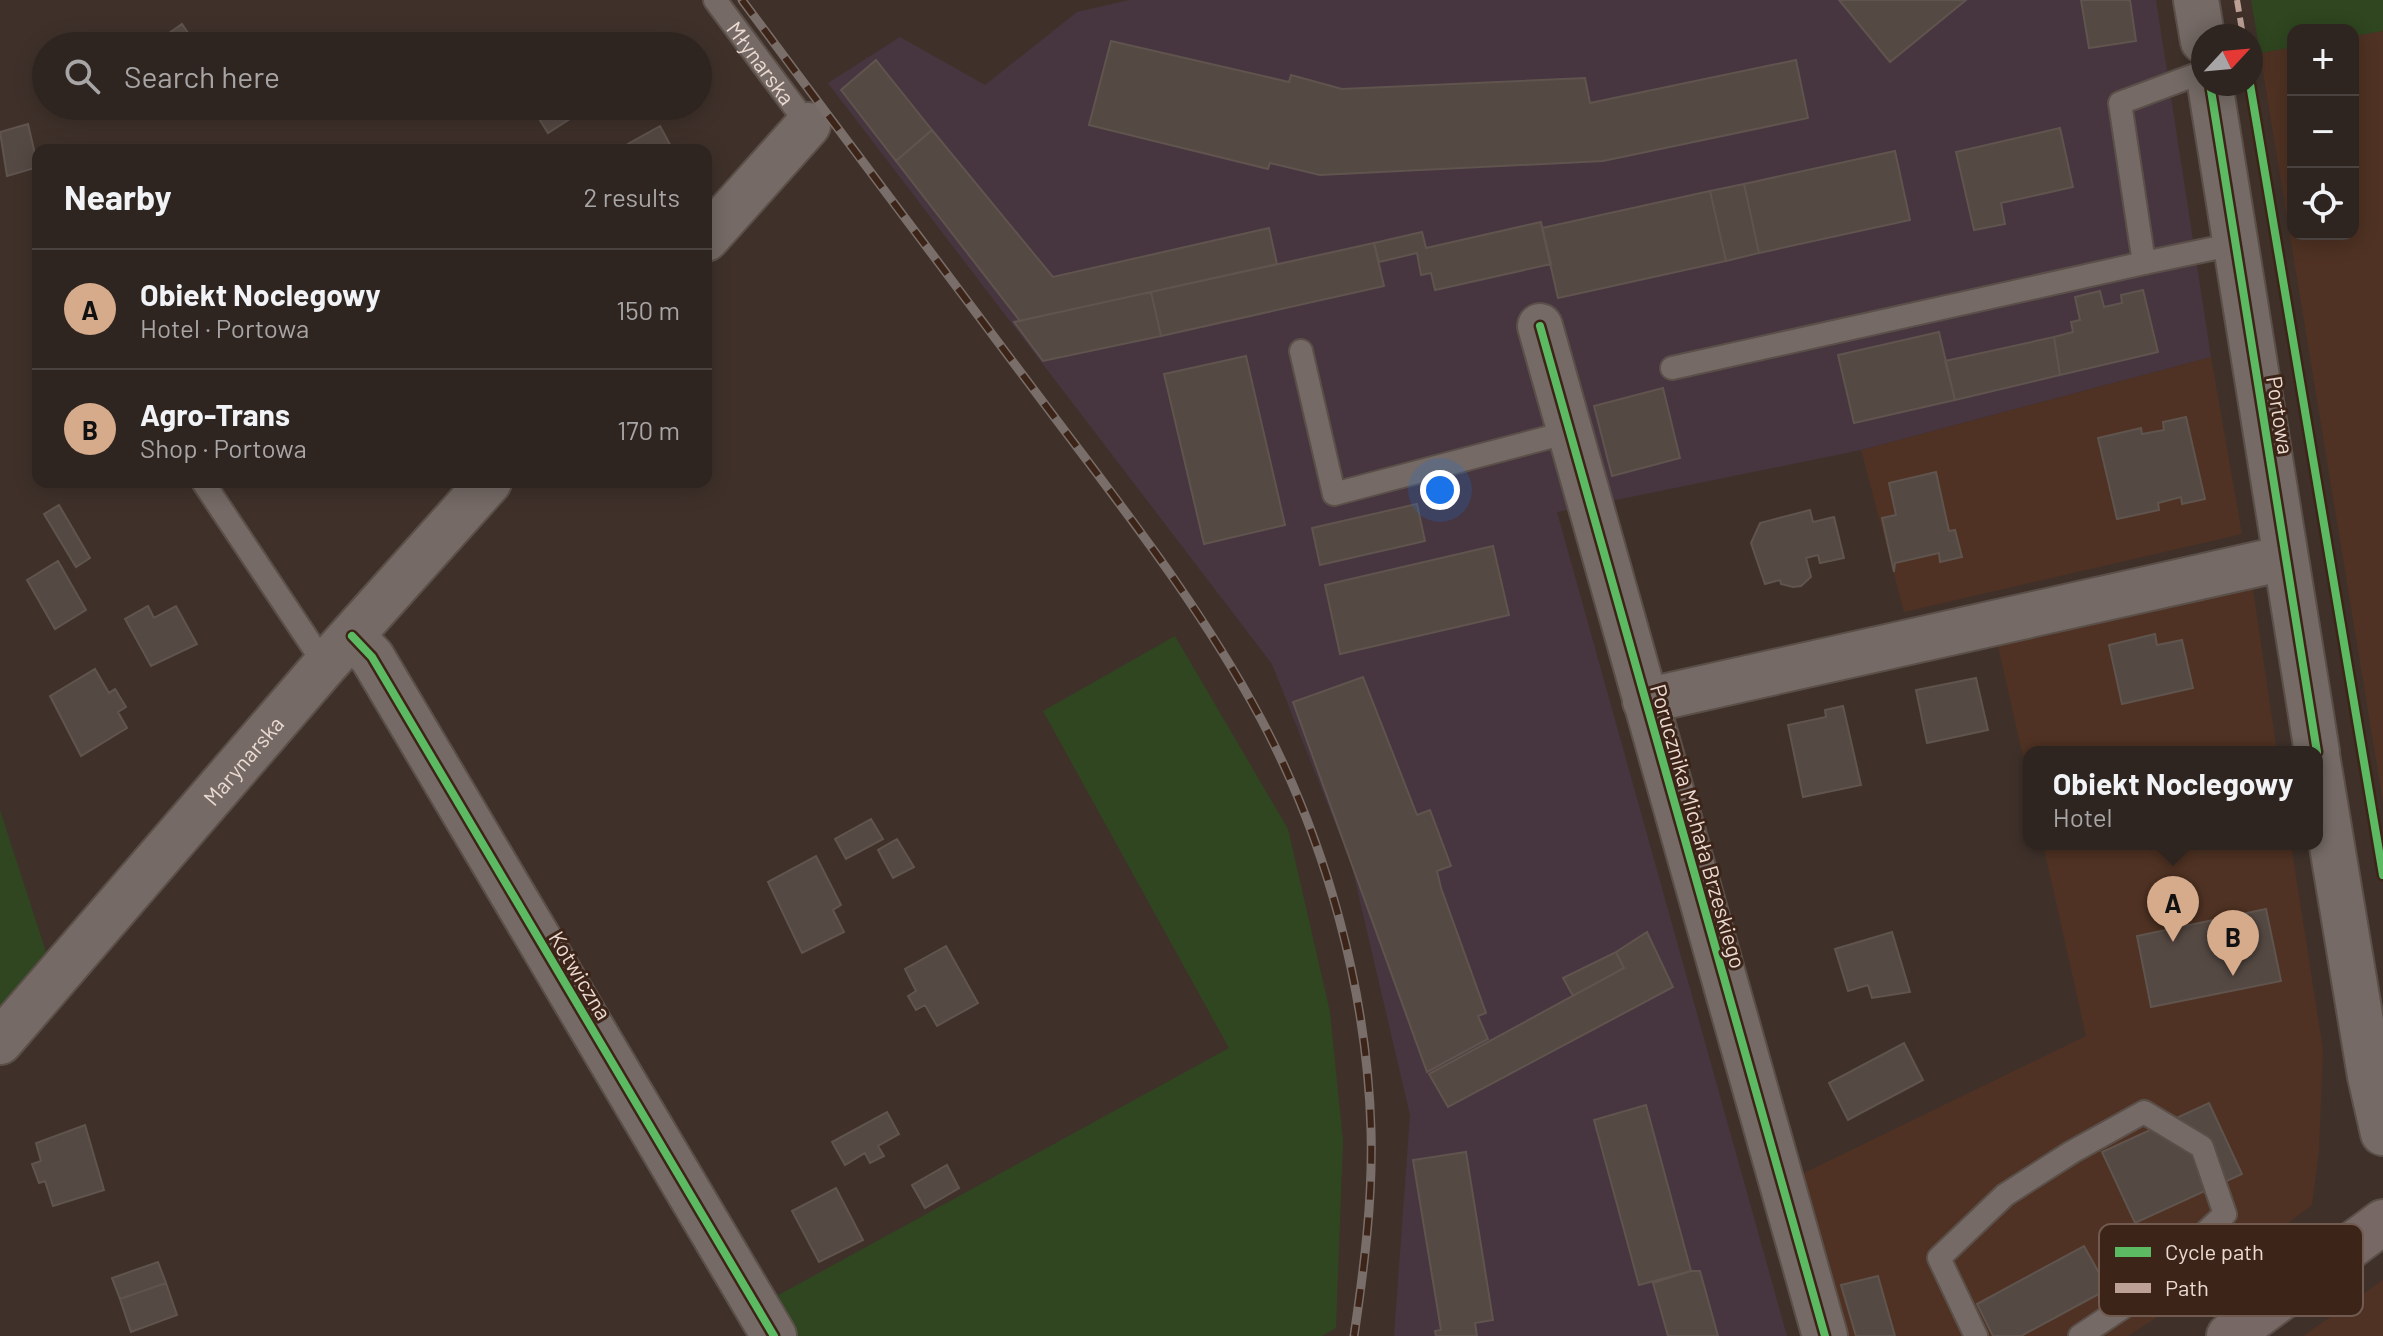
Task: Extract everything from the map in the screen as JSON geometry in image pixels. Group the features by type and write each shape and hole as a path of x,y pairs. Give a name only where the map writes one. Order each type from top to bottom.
{"main road":[{"path":"2363,1237 2383,1222"},
{"path":"2229,1336 2256,1316"}],"street":[{"path":"2196,0 2200,24"},
{"name":"Portowa","path":"2212,96 2316,746"},
{"path":"712,232 808,125"},
{"name":"Porucznika Michała Brzeskiego","path":"1540,326 1825,1336"},
{"name":"Marynarska","path":"0,1042 338,651 484,488"},
{"name":"Porucznika Michała Brzeskiego","path":"1645,701 2285,558"},
{"name":"Kotwiczna","path":"338,651 372,657 774,1336"},
{"name":"Portowa","path":"2323,790 2370,1076 2383,1133"}],"lane":[{"name":"Młynarska","path":"715,0 808,125"},
{"path":"2144,263 2120,103 2191,76"},
{"path":"1672,368 2235,244"},
{"path":"1301,351 1334,494 1569,432"},
{"path":"208,488 338,651"},
{"path":"1976,1336 1939,1258 2005,1195 2072,1152 2144,1112 2202,1147 2225,1214 2214,1224"},
{"path":"2080,1336 2110,1316"}],"shaded area":[{"path":"1129,0 2156,0 2211,357 1861,450 1557,512 1787,1336 1394,1336 1410,1115 1351,863 1272,664 828,83 900,37 985,85 1077,12"},
{"path":"2383,31 2383,802 2291,240 2359,240 2359,35"},
{"path":"2287,48 2287,217 2263,71 2263,52"},
{"path":"2211,357 2242,534 1904,612 1861,450"},
{"path":"2252,583 2276,746 2023,746 2023,757 1997,642"},
{"path":"2044,850 2292,850 2323,1050 2319,1150 2312,1205 2287,1224 2099,1224 2099,1316 2159,1316 2128,1336 1849,1336 1800,1175 2086,1036"},
{"path":"2383,1280 2383,1336 2303,1336 2332,1316 2363,1316 2363,1294"}],"green space":[{"path":"2251,0 2383,0 2383,31 2359,35 2359,24 2287,24 2287,48 2263,52 2263,24 2255,24"},
{"path":"1175,636 1288,829 1330,1012 1343,1141 1336,1328 1322,1336 796,1336 773,1298 1229,1048 1043,711"},
{"path":"0,810 46,952 0,1008"}],"building":[{"path":"1839,0 1966,0 1890,62"},
{"path":"2081,0 2130,0 2136,41 2089,48"},
{"path":"182,24 187,32 171,32"},
{"path":"1111,41 1289,82 1291,75 1342,89 1585,78 1590,103 1796,60 1808,118 1603,161 1320,175 1270,163 1268,169 1089,125"},
{"path":"876,60 932,130 896,161 841,90"},
{"path":"540,120 568,120 548,133"},
{"path":"28,124 33,144 32,169 7,176 0,132"},
{"path":"660,126 670,144 628,144"},
{"path":"2060,128 2073,187 2001,203 2005,224 1974,230 1956,152"},
{"path":"932,130 1053,277 1269,228 1277,264 1020,321 896,161"},
{"path":"1895,151 1910,220 1759,253 1744,184"},
{"path":"1744,184 1759,253 1726,261 1710,191"},
{"path":"1710,191 1726,261 1558,298 1542,228"},
{"path":"1541,222 1551,264 1435,290 1431,273 1421,275 1417,253 1379,262 1374,243 1422,232 1426,248"},
{"path":"1374,243 1384,286 1161,336 1151,292"},
{"path":"2143,290 2158,352 2060,375 2054,337 2073,332 2071,322 2080,320 2075,297 2100,291 2104,307 2122,303 2121,295"},
{"path":"1151,292 1161,336 1043,361 1014,322"},
{"path":"1939,332 1955,400 1854,423 1838,355"},
{"path":"2054,337 2060,375 1955,400 1945,361"},
{"path":"1246,356 1285,525 1204,544 1164,374"},
{"path":"1663,388 1680,458 1612,476 1594,406"},
{"path":"2186,417 2205,499 2182,504 2181,497 2158,503 2159,510 2117,519 2098,438 2141,428 2142,434 2164,430 2163,422"},
{"path":"1936,472 1949,531 1955,530 1962,557 1940,562 1939,553 1895,563 1894,572 1882,518 1896,515 1889,483"},
{"path":"1417,504 1425,541 1320,565 1312,528"},
{"path":"59,505 90,558 76,567 44,514"},
{"path":"1810,510 1813,522 1834,517 1844,558 1820,563 1818,555 1806,558 1811,577 1801,586 1781,584 1780,580 1765,584 1751,543 1760,523"},
{"path":"1493,546 1509,615 1340,654 1325,585"},
{"path":"58,561 86,610 55,629 27,580"},
{"path":"148,606 154,618 176,606 197,644 151,666 125,619"},
{"path":"2155,634 2157,645 2182,640 2193,688 2122,704 2109,645"},
{"path":"95,669 109,693 115,689 126,707 118,712 127,728 81,756 50,696"},
{"path":"1363,677 1417,815 1430,810 1451,866 1437,871 1441,888 1486,1013 1478,1016 1488,1039 1427,1072 1293,702"},
{"path":"1976,678 1988,730 1927,743 1916,690"},
{"path":"1843,706 1861,785 1803,797 1788,725 1826,717 1825,710"},
{"path":"871,819 883,839 846,859 835,839"},
{"path":"897,839 914,867 893,878 878,850"},
{"path":"816,856 841,905 833,910 844,932 802,953 768,882"},
{"path":"2266,909 2281,981 2151,1007 2137,936"},
{"path":"1647,932 1673,987 1448,1107 1429,1074 1624,968 1616,952"},
{"path":"1892,932 1910,992 1872,998 1868,985 1848,991 1835,949"},
{"path":"946,946 978,1003 937,1026 925,1005 916,1010 908,996 916,991 905,969"},
{"path":"1616,952 1624,968 1573,996 1563,978"},
{"path":"1904,1043 1923,1080 1848,1120 1829,1083"},
{"path":"2209,1103 2242,1174 2135,1223 2102,1152"},
{"path":"1646,1105 1691,1271 1639,1285 1594,1120"},
{"path":"887,1112 899,1134 878,1146 884,1156 870,1163 865,1153 845,1165 832,1142"},
{"path":"85,1125 104,1190 53,1206 45,1181 39,1183 32,1164 41,1161 36,1143"},
{"path":"1466,1152 1493,1320 1475,1323 1477,1336 1436,1336 1435,1331 1441,1330 1413,1160"},
{"path":"947,1165 959,1188 925,1208 912,1185"},
{"path":"836,1188 863,1240 819,1262 792,1211"},
{"path":"2084,1246 2099,1273 2099,1294 2021,1336 1993,1336 1977,1304"},
{"path":"158,1262 166,1283 120,1299 112,1278"},
{"path":"1700,1271 1718,1336 1668,1336 1653,1283"},
{"path":"1878,1276 1895,1336 1856,1336 1841,1285"},
{"path":"166,1283 177,1315 131,1332 120,1299"}],"railway":[{"path":"742,0 1157,555 1212,635 1285,767 1324,867 1339,919 1352,972 1368,1078 1371,1182 1354,1336"}],"marked path":[{"path":"2237,0 2241,24"}],"cycle path":[{"path":"2212,96 2316,746"},
{"path":"2252,96 2383,875"},
{"path":"1540,326 1825,1336"},
{"path":"352,636 372,657 774,1336"}],"place":[{"name":"Obiekt Noclegowy","path":"2173,942"},
{"name":"Agro-Trans","path":"2233,976"}]}
